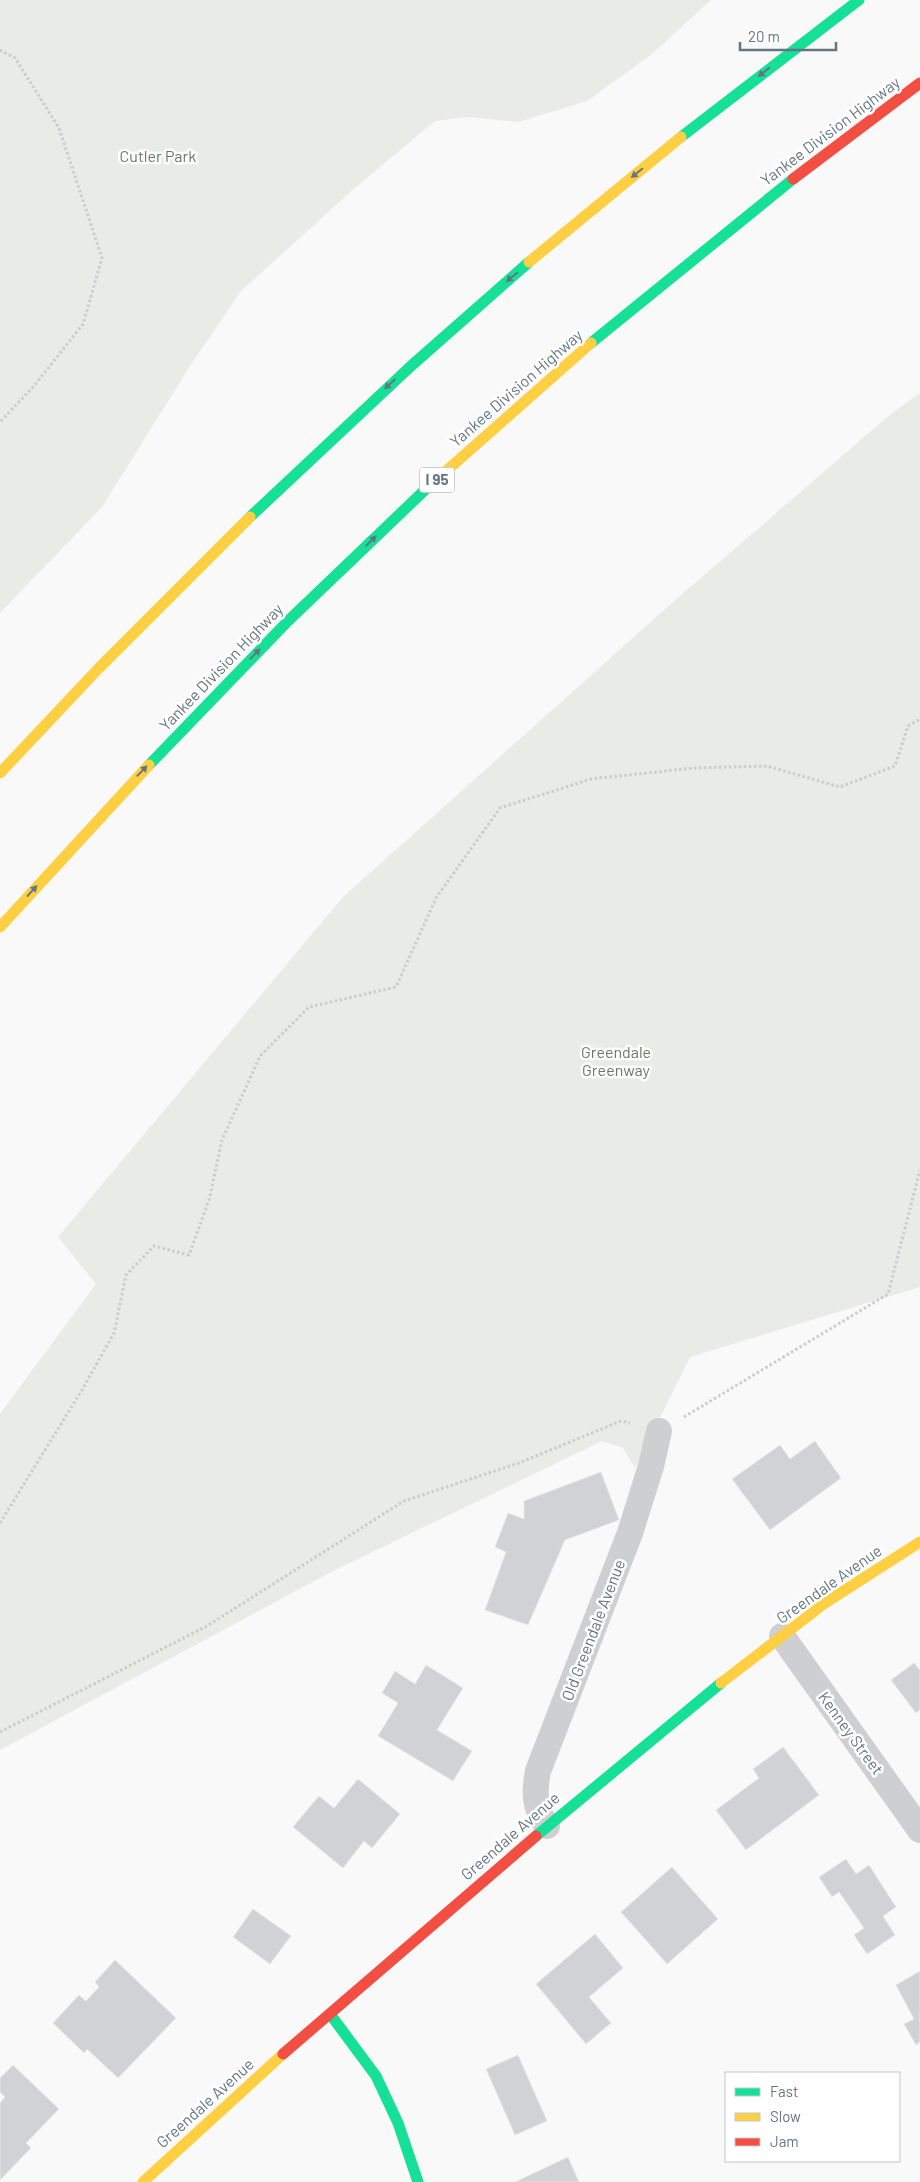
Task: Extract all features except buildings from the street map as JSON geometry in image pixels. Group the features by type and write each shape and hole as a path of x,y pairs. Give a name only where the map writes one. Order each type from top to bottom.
{"main road":[{"path":"0,773 219,545 390,384 478,305 568,229 659,155 859,0"},
{"name":"Yankee Division Highway","path":"0,927 136,777 217,692 320,590 470,448 646,296 828,151 920,83"},
{"name":"Greendale Avenue","path":"143,2182 227,2104 547,1826 702,1698 825,1604 920,1542"},
{"path":"330,2014 376,2076 394,2115 418,2182"}],"street":[{"name":"Old Greendale Avenue","path":"547,1826 542,1818 535,1796 538,1771 630,1533 652,1466 659,1432"},
{"name":"Kenney Street","path":"782,1636 920,1830"}],"path":[{"path":"0,50 15,58 59,128 102,258 83,324 34,386 0,422"},
{"path":"0,1523 82,1390 114,1333 126,1275 154,1246 189,1255 209,1200 222,1140 260,1056 309,1007 396,987 436,898 500,808 591,779 693,768 767,766 840,787 895,766 908,726 920,719"},
{"path":"0,1732 207,1626 404,1501 519,1463 620,1421 659,1432 888,1294 920,1170"}],"green space":[{"name":"Cutler Park","path":"0,0 711,0 652,54 587,101 518,122 469,117 435,121 356,187 241,291 190,366 102,507 0,613"},
{"name":"Greendale Greenway","path":"920,393 920,1287 690,1357 635,1468 623,1448 602,1441 333,1571 0,1750 0,1414 96,1284 58,1237 343,897 673,602 892,413"}],"traffic: fast":[{"path":"681,137 859,0"},
{"path":"591,343 793,179"},
{"path":"250,517 411,366 529,262"},
{"path":"149,765 288,621 428,487"},
{"path":"536,1836 721,1683"},
{"path":"330,2014 376,2076 398,2123 418,2182"}],"traffic: slow":[{"path":"529,262 681,137"},
{"path":"428,487 591,343"},
{"path":"0,773 99,668 250,517"},
{"path":"0,927 149,765"},
{"path":"721,1683 825,1603 920,1542"},
{"path":"143,2182 283,2054"}],"traffic: jam":[{"path":"793,179 920,83"},
{"path":"283,2054 536,1836"}]}
